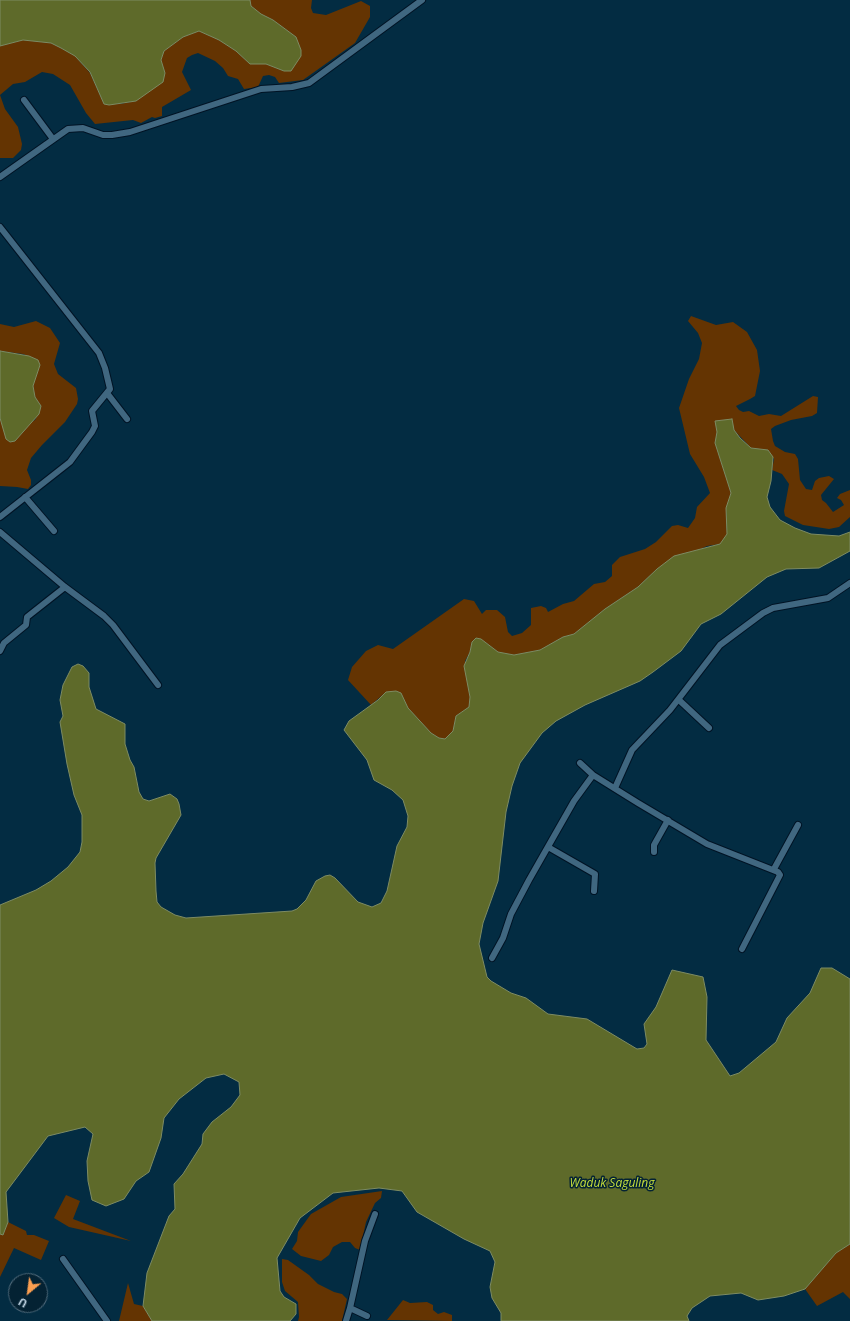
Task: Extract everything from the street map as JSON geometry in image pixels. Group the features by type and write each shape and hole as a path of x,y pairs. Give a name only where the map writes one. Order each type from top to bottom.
{"street":[{"path":"0,177 68,129 78,127 103,135 130,132 261,89 301,86 322,74 422,0"},
{"path":"24,100 52,139"},
{"path":"0,227 99,353 110,384 108,393 92,411 95,426 92,432 70,462 0,517"},
{"path":"108,393 127,419"},
{"path":"25,498 54,531"},
{"path":"0,532 65,587 104,616 113,625 158,685"},
{"path":"615,788 632,750 679,700 720,645 763,613 783,605 828,598 850,583"},
{"path":"0,651 4,643 26,625 27,617 65,587"},
{"path":"679,700 709,728"},
{"path":"580,764 593,775 715,847 774,869 780,875 742,949"},
{"path":"492,958 503,938 511,914 578,796 593,775"},
{"path":"654,852 654,845 668,820"},
{"path":"774,869 798,825"},
{"path":"548,847 595,874 594,891"},
{"path":"346,1321 365,1241 375,1214"},
{"path":"64,1259 107,1321"},
{"path":"350,1308 367,1316"}],"shaded area":[{"path":"250,0 312,0 311,8 313,13 326,15 361,1 370,6 370,17 355,43 303,80 279,83 275,77 269,75 263,76 258,87 244,89 238,79 228,76 223,68 215,61 198,53 192,55 187,58 182,72 191,90 162,107 162,116 155,118 152,117 141,123 133,120 95,124 86,113 70,85 53,74 42,72 25,82 13,84 0,95 0,46 23,40 51,43 75,56 90,73 104,104 120,104 136,101 165,73 161,60 164,51 183,37 199,31 219,40 236,51 250,64 266,64 284,71 296,37 251,6"},
{"path":"0,95 5,109 18,127 22,144 21,150 13,158 0,158"},
{"path":"691,316 716,325 733,322 747,332 757,350 760,371 755,396 736,406 739,410 743,412 749,411 759,416 769,414 781,416 813,396 818,397 817,413 812,416 791,420 775,426 771,429 773,441 775,446 785,452 795,454 798,459 800,480 806,489 812,490 815,481 819,478 829,476 834,479 821,495 822,500 833,512 844,505 841,500 837,498 840,494 850,490 850,517 839,527 829,529 803,525 785,516 784,511 789,484 782,474 772,470 774,459 768,450 751,448 734,430 732,422 716,421 717,432 715,443 731,493 726,513 727,534 724,541 720,544 707,546 657,569 638,587 605,609 574,634 563,637 540,650 514,655 498,652 485,642 476,638 472,642 470,652 465,661 470,697 469,707 456,716 453,731 445,739 439,738 431,733 408,708 401,693 386,692 371,705 348,680 352,667 366,651 378,645 393,649 464,599 474,601 482,614 486,610 497,610 505,617 508,632 512,636 522,633 531,625 531,608 541,606 546,608 548,612 563,604 574,601 594,584 605,582 612,576 612,565 620,557 645,549 656,542 672,526 678,525 688,528 695,518 697,507 710,493 704,477 690,454 679,408 689,379 699,359 702,343 698,333 688,321"},
{"path":"36,321 50,328 60,343 54,364 58,374 76,388 78,399 77,404 65,422 31,458 27,470 31,480 31,485 28,489 0,486 0,418 10,442 15,441 30,423 35,420 41,406 35,397 33,386 38,360 23,354 0,351 0,324 14,327"},
{"path":"382,1191 381,1198 375,1203 366,1222 360,1250 355,1248 350,1242 342,1242 333,1247 329,1255 321,1261 301,1256 292,1249 297,1241 298,1232 311,1214 341,1197"},
{"path":"66,1195 80,1201 73,1219 131,1241 69,1227 54,1218"},
{"path":"8,1222 26,1231 27,1235 34,1235 49,1241 41,1260 14,1248 0,1277 0,1234 3,1235"},
{"path":"850,1244 850,1299 843,1292 817,1306 805,1289 836,1253"},
{"path":"282,1259 288,1260 309,1275 318,1284 334,1292 342,1294 347,1299 342,1321 298,1321 298,1302 285,1291 282,1282"},
{"path":"128,1283 134,1304 143,1306 152,1321 119,1321"},
{"path":"403,1300 410,1303 427,1302 433,1305 433,1310 438,1314 444,1312 452,1315 452,1321 387,1320"}],"water":[{"path":"0,0 250,0 251,6 296,37 301,50 301,56 291,71 284,71 266,64 250,64 236,51 219,40 199,31 183,37 164,51 161,60 165,73 163,82 136,101 109,105 104,104 90,72 75,56 61,48 51,43 23,40 0,46"},
{"path":"0,351 29,356 38,360 40,365 33,386 35,397 41,406 39,414 15,441 10,442 6,439 0,418"},
{"name":"Waduk Saguling","path":"732,419 734,430 740,438 751,448 768,450 773,457 771,481 767,497 770,507 780,520 811,534 839,536 850,532 850,551 819,568 786,569 767,577 721,614 701,624 681,651 653,672 640,681 585,705 556,721 542,733 520,763 512,786 506,812 498,881 483,923 479,944 487,977 491,981 511,993 526,998 548,1014 587,1019 637,1049 644,1048 647,1044 644,1024 656,1007 672,970 703,977 707,997 706,1040 730,1076 739,1073 776,1042 787,1018 810,993 821,968 832,968 850,979 850,1244 836,1253 805,1289 784,1296 758,1300 741,1293 710,1296 692,1308 687,1316 689,1321 501,1321 501,1313 492,1298 490,1287 495,1262 490,1251 464,1239 417,1212 402,1191 379,1188 333,1193 300,1218 277,1258 280,1291 284,1297 296,1304 296,1314 290,1321 152,1321 143,1306 147,1273 169,1216 175,1209 174,1184 183,1174 202,1144 203,1134 212,1122 231,1107 240,1095 239,1082 224,1074 206,1078 179,1099 164,1118 161,1138 149,1172 136,1181 124,1199 106,1206 92,1200 88,1181 87,1161 93,1134 85,1127 48,1136 6,1192 8,1222 3,1235 0,1234 0,905 36,890 51,881 68,867 80,852 82,842 82,815 74,795 60,722 63,716 60,700 63,685 72,667 78,664 83,666 89,673 89,687 96,709 125,724 125,744 134,767 139,792 143,799 149,801 170,794 177,799 179,804 181,815 156,858 155,863 157,902 161,907 175,915 186,918 292,911 297,909 306,900 316,881 330,875 335,878 358,902 372,907 381,903 387,891 397,846 407,827 408,816 403,800 392,790 374,780 367,760 344,730 349,721 378,700 386,692 396,691 401,693 408,708 431,733 439,738 445,739 453,731 456,716 469,707 470,697 464,666 470,652 472,642 476,638 481,639 498,652 514,655 540,650 563,637 574,634 605,609 638,587 657,569 674,556 720,544 727,534 726,508 731,493 715,443 717,432 715,421"}]}
